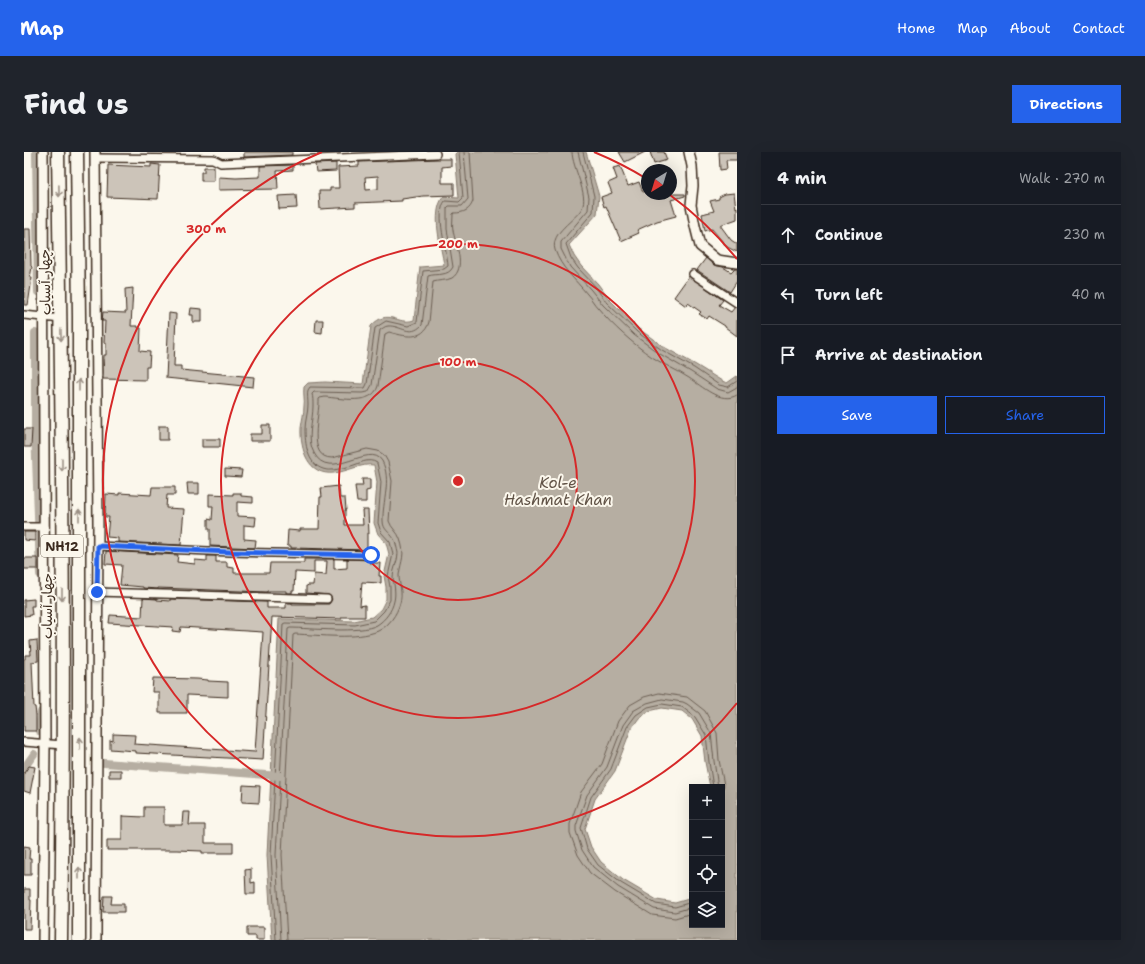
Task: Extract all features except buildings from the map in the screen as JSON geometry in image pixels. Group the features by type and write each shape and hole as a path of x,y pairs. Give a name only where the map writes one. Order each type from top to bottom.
{"highway":[{"name":"چهار آسیاب","path":"58,152 62,432 63,745 60,940"},
{"name":"NH12","path":"77,152 79,324 79,940"},
{"path":"61,900 79,902"}],"street":[{"path":"43,152 44,318 40,527 45,743 43,940"},
{"path":"689,152 692,166 693,186 691,204 700,246 717,260 737,264"},
{"path":"96,940 98,546 95,155 213,159 221,163 436,154"},
{"path":"693,274 737,303"},
{"path":"24,315 61,319"},
{"path":"24,527 40,527"},
{"path":"98,546 230,552 371,555"},
{"path":"97,592 327,599"},
{"path":"24,742 63,745"}],"water":[{"name":"Kol-e Hashmat Khan","path":"457,152 586,152 599,196 597,214 569,245 574,256 609,299 639,329 664,347 722,381 727,383 737,376 737,940 272,940 267,855 279,619 354,621 372,617 381,609 386,599 384,576 389,554 386,543 378,534 374,523 377,482 374,465 364,465 339,472 325,473 312,466 307,460 301,436 304,411 304,387 308,383 325,382 363,384 371,326 377,321 388,317 403,321 414,320 420,267 444,265 437,221 439,204 443,197 459,198 455,154","holes":["662,708 682,711 692,719 702,736 709,784 725,784 725,928 689,928 689,899 675,903 657,900 623,880 601,862 591,847 585,829 595,799 615,771 631,729 639,718 649,711"]}],"waterway":[{"path":"36,152 38,292"},
{"path":"35,333 35,428 40,574"},
{"path":"39,731 41,712"},
{"path":"24,768 34,754"},
{"path":"104,763 281,776"}],"route":[{"path":"97,592 98,546 230,552 371,555"}]}
